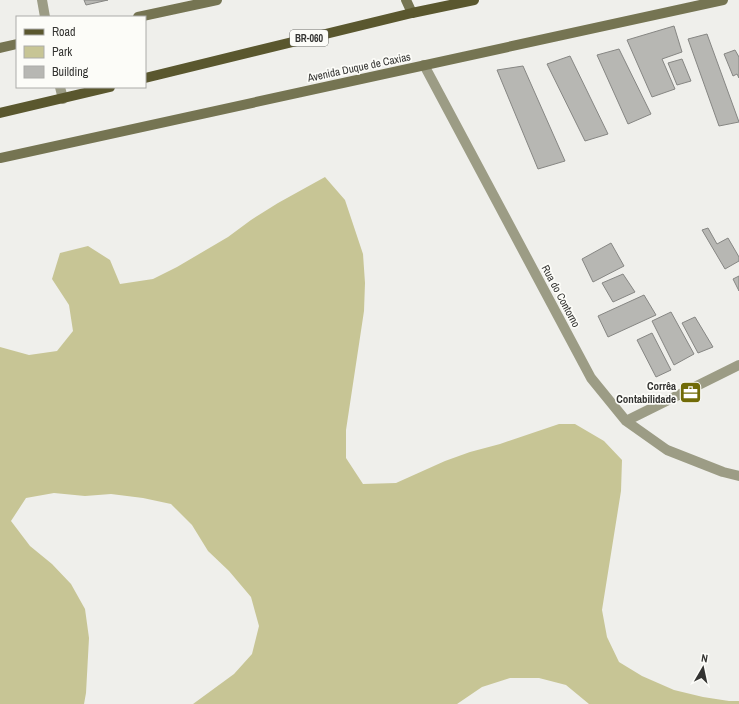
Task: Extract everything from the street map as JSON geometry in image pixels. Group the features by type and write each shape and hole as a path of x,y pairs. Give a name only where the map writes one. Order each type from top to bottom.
{"main road":[{"name":"BR-060","path":"146,78 412,13 474,0"},
{"path":"0,113 106,88"}],"street":[{"path":"42,0 45,16"},
{"path":"143,16 217,0"},
{"path":"406,0 412,13"},
{"name":"Avenida Duque de Caxias","path":"0,158 724,0"},
{"path":"0,48 16,44"},
{"name":"Rua do Contorno","path":"424,65 591,378 626,421 667,450 723,472 739,476"},
{"path":"60,88 63,99"},
{"path":"626,421 739,365"}],"green space":[{"path":"325,177 345,200 363,254 365,283 364,311 346,430 346,458 363,484 396,483 445,461 470,452 500,444 559,424 575,424 604,441 622,460 621,491 602,610 607,637 619,662 642,676 674,690 703,697 739,701 739,704 589,704 566,685 539,678 510,678 482,687 457,704 193,704 234,674 252,654 259,626 251,597 229,571 208,551 192,525 171,504 143,498 111,494 85,496 54,493 26,498 11,521 30,546 52,564 71,584 85,609 89,638 84,704 0,704 0,347 29,355 57,351 73,331 69,305 52,279 60,253 88,246 110,260 120,284 153,279 177,267 228,237 278,203"}],"building":[{"path":"84,0 108,0 86,5"},
{"path":"674,26 682,52 662,59 675,89 652,97 627,40"},
{"path":"707,34 739,122 719,126 688,39"},
{"path":"619,49 651,114 628,124 597,55"},
{"path":"735,50 739,57 739,78 737,74 733,76 724,54"},
{"path":"570,56 608,134 585,141 547,64"},
{"path":"682,59 691,81 677,85 668,63"},
{"path":"523,66 565,161 538,169 497,70"},
{"path":"708,228 717,244 728,238 739,257 739,261 725,269 702,230"},
{"path":"611,243 624,266 593,282 582,259"},
{"path":"623,274 635,292 613,302 602,283"},
{"path":"739,276 739,291 733,279"},
{"path":"644,295 656,315 608,337 598,316"},
{"path":"671,312 694,354 674,365 652,321"},
{"path":"695,317 713,347 698,353 682,323"},
{"path":"652,333 671,370 656,377 637,340"}],"place":[{"name":"Corrêa Contabilidade","path":"691,392"}]}
